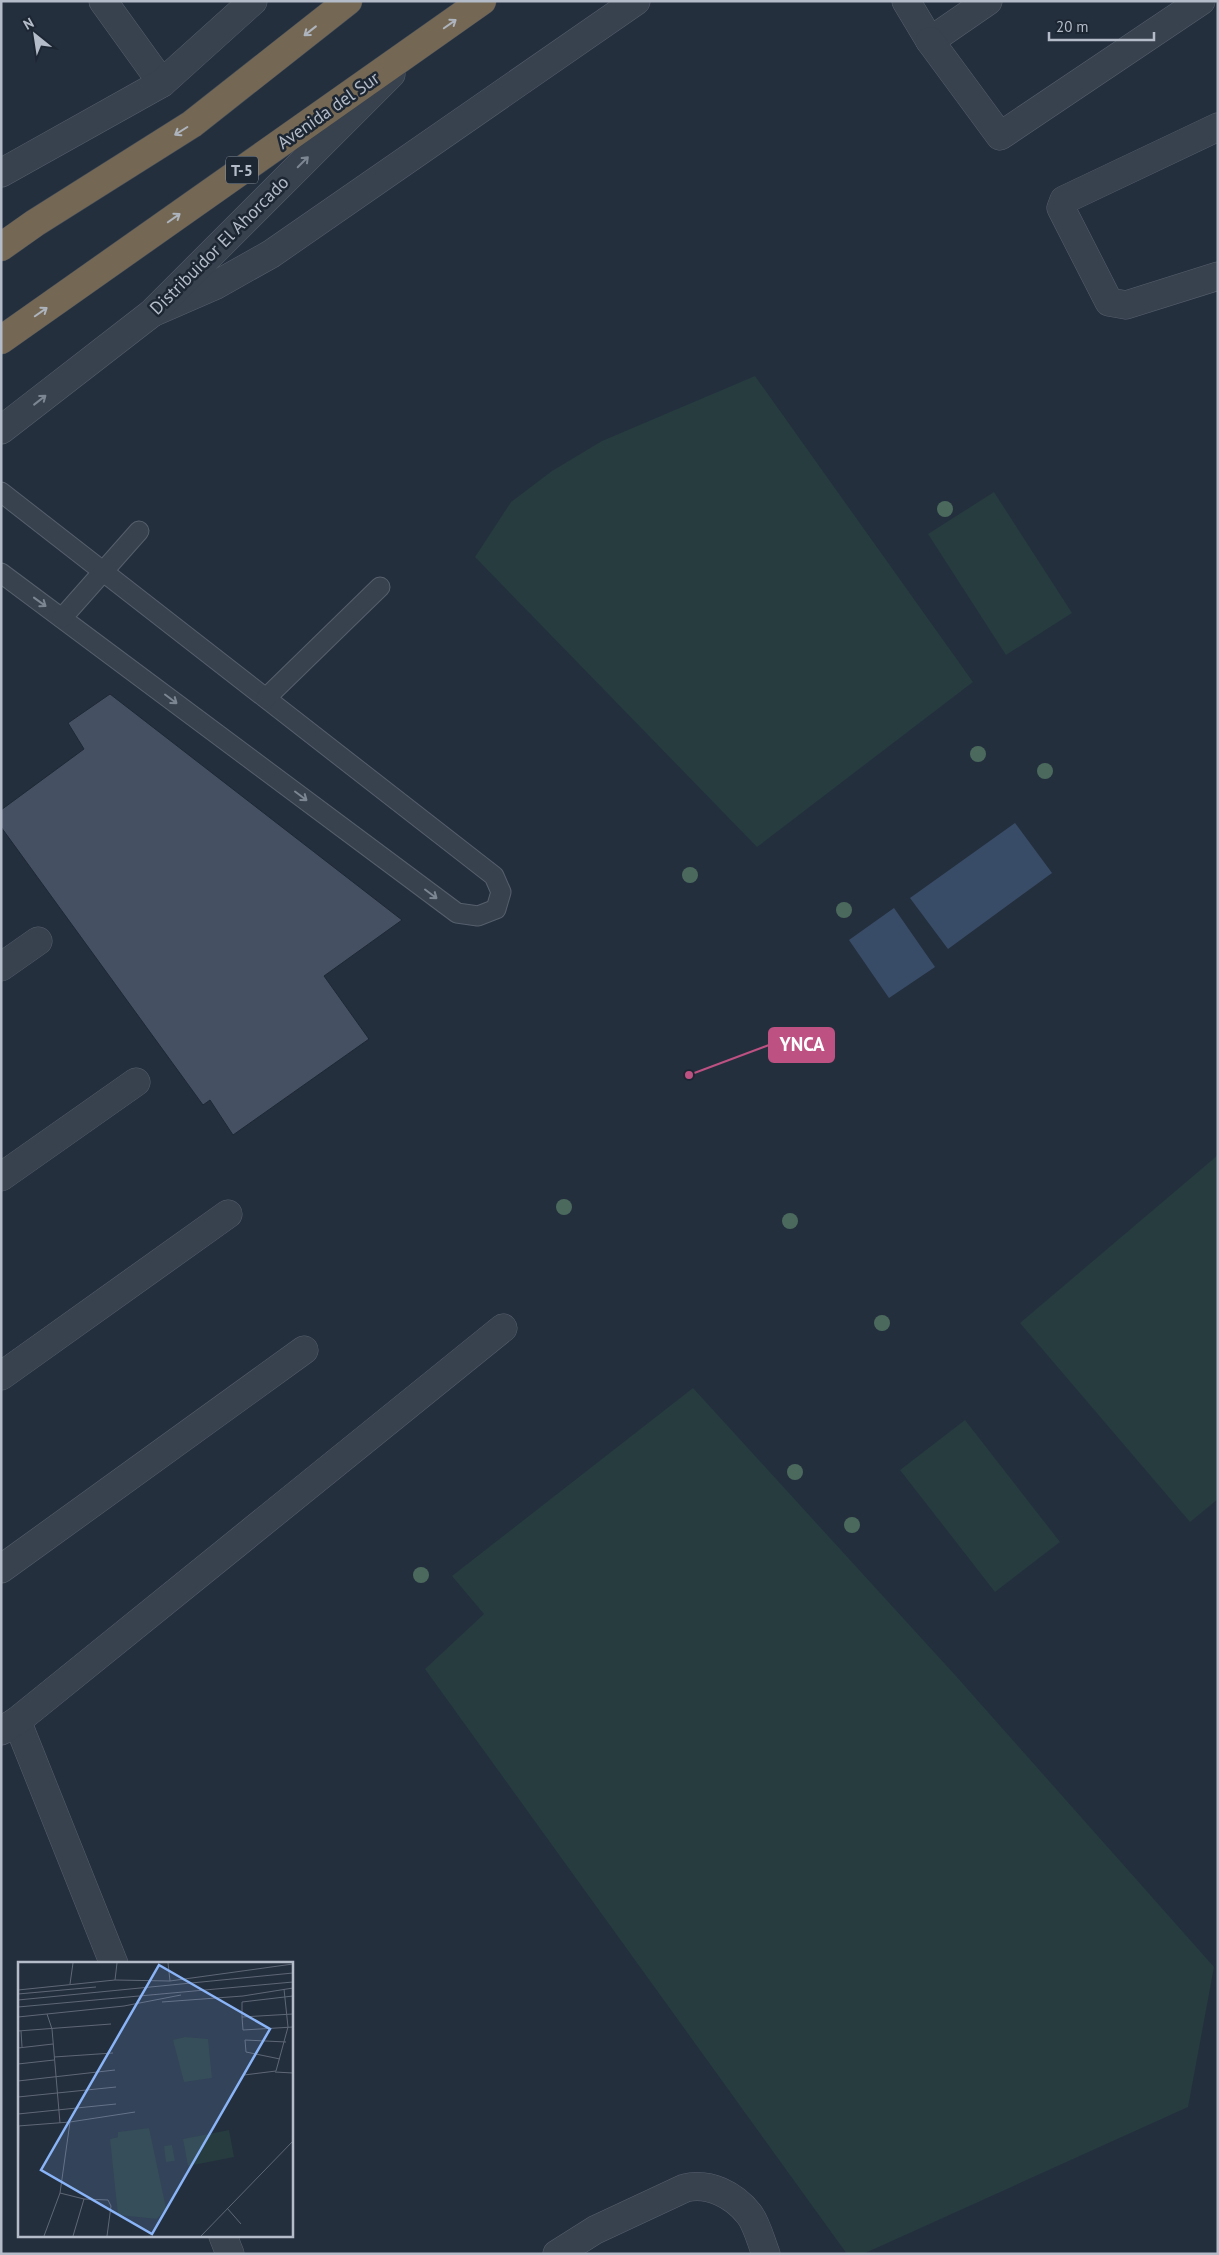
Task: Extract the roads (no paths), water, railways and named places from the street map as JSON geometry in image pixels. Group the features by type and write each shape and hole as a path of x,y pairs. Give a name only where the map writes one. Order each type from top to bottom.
{"highway":[{"path":"1,247 35,223 192,124 348,1"},
{"name":"Avenida del Sur","path":"1,340 482,1"},
{"path":"1,241 35,223"}],"street":[{"path":"103,1 162,82"},
{"path":"1,173 162,82 253,1"},
{"path":"152,313 214,286 271,254 636,1"},
{"path":"906,1 930,41 1000,136 1201,1"},
{"path":"930,41 988,1"},
{"name":"Distribuidor El Ahorcado","path":"1,430 152,313 422,43"},
{"path":"1218,127 1064,200 1061,208 1109,302 1126,305 1218,276"},
{"path":"1,967 38,941"},
{"path":"1,1176 136,1082"},
{"path":"1,1376 228,1214"},
{"path":"113,1962 9,1726 503,1328"},
{"path":"1,1569 304,1350"},
{"path":"557,2254 596,2230 685,2188 699,2185 732,2198 750,2215 766,2254"},
{"path":"224,2238 230,2254"}],"lane":[{"path":"1,492 494,876 501,892 496,909 478,916 457,913 62,618 3,577"},
{"path":"62,618 140,531"},
{"path":"266,698 380,587"}],"water":[{"path":"1015,823 1052,873 948,949 910,898"},
{"path":"894,908 935,967 889,998 849,940"}],"place":[{"name":"YNCA","path":"689,1075"}]}
